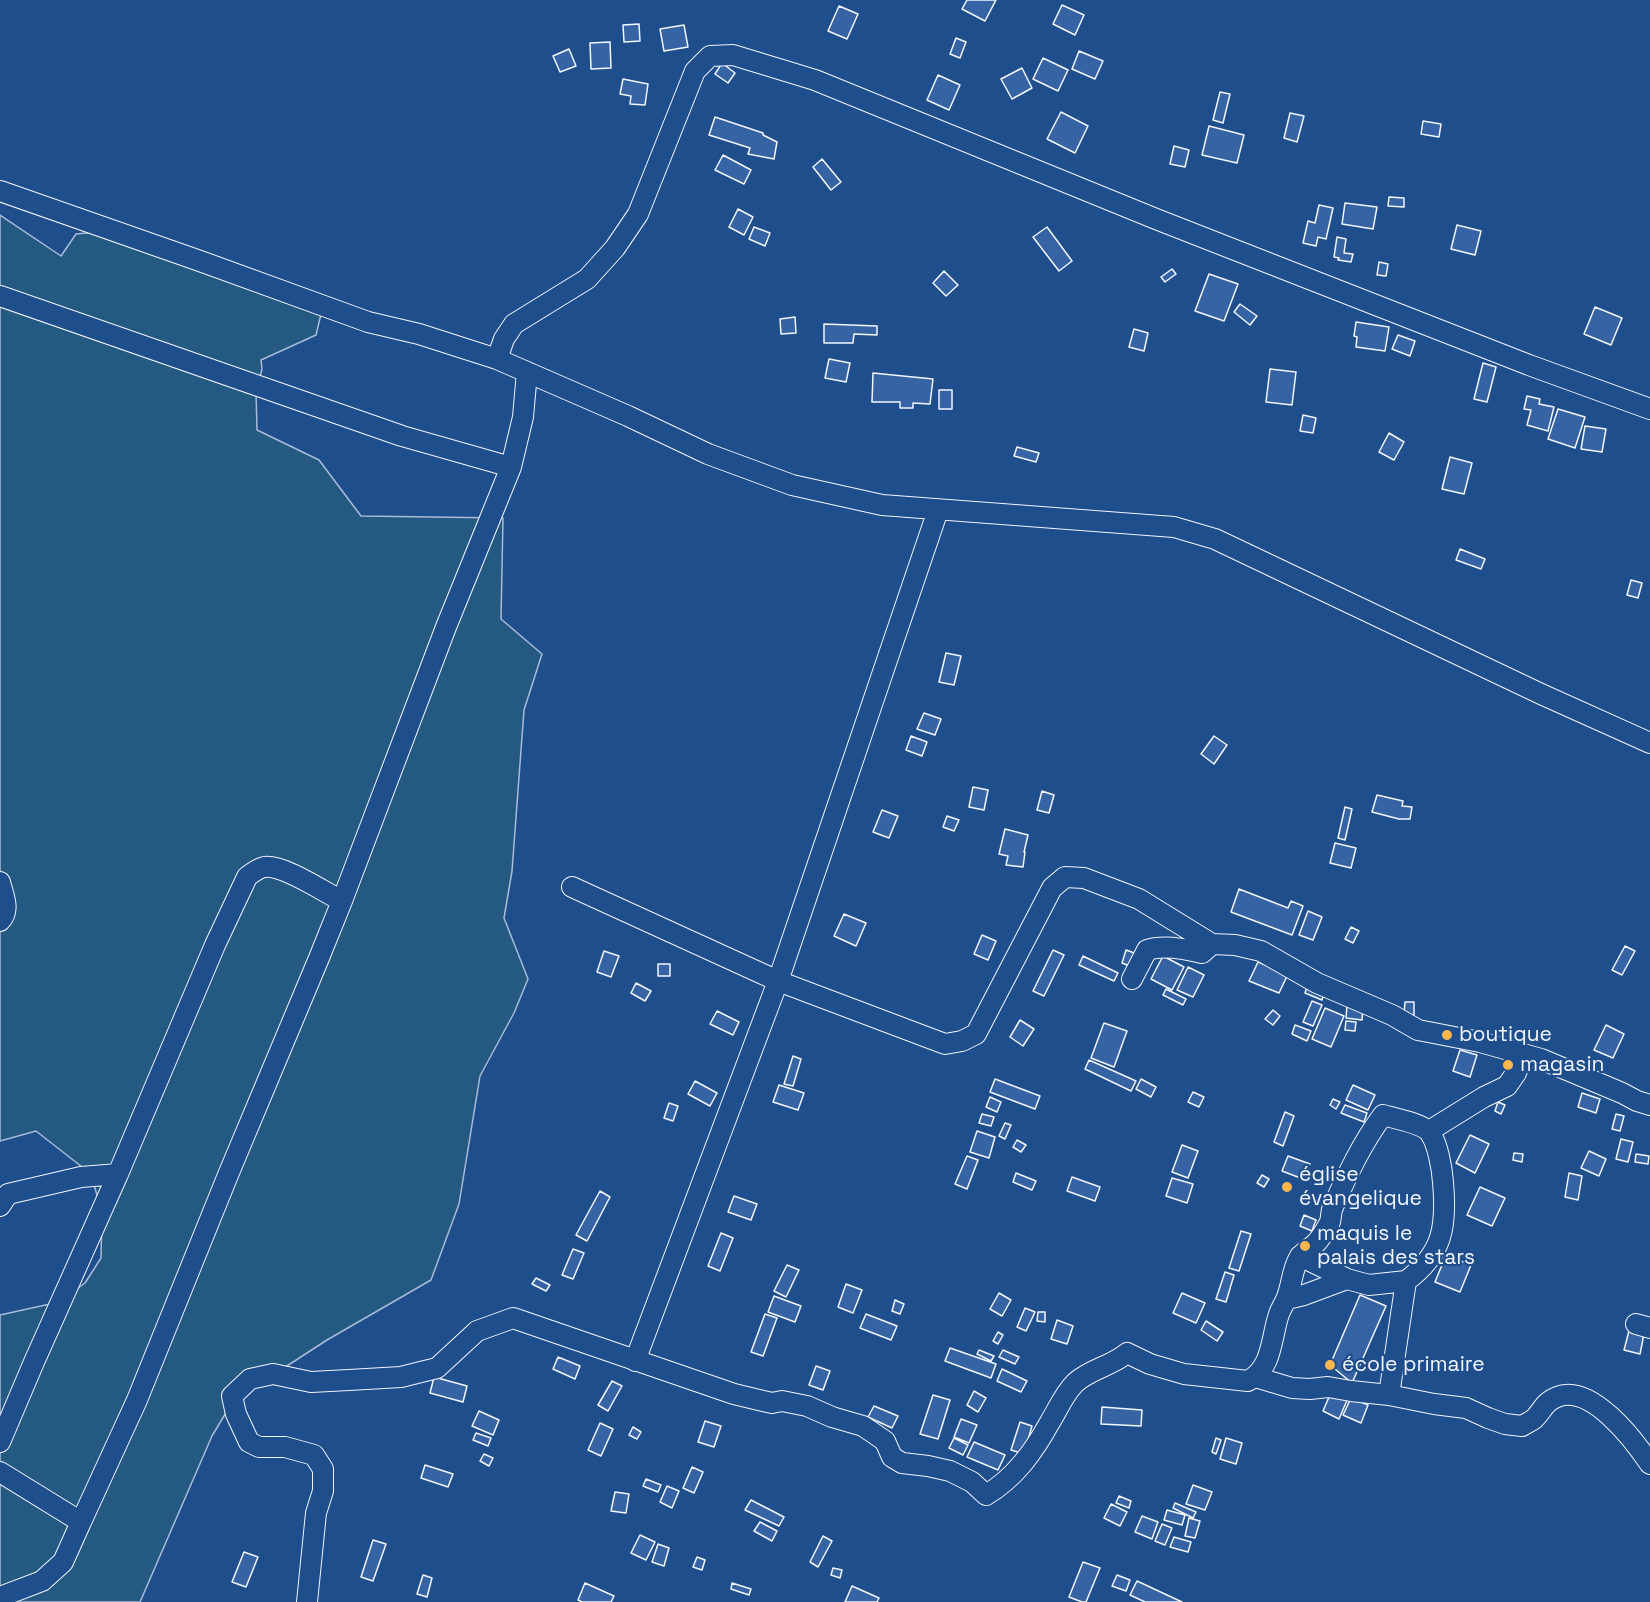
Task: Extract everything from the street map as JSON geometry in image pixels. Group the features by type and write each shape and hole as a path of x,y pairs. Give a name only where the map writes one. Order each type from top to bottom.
{"street":[{"path":"497,360 504,339 514,324 587,279 615,248 638,214 695,70 711,56 733,55 814,80 1166,223 1529,365 1650,409"},
{"path":"0,191 358,319 419,334 497,360 628,416 708,454 792,485 882,505 1174,527 1215,539 1650,743"},
{"path":"0,296 402,436 511,467"},
{"path":"0,1598 42,1581 63,1562 137,1400 342,901 446,627 511,467 522,417 527,372"},
{"path":"635,1361 778,981 938,510"},
{"path":"0,1442 118,1174 215,945 247,877 255,870 266,867 280,868 342,901"},
{"path":"572,887 778,981 945,1044 962,1041 976,1034 1052,888 1065,878 1084,878 1139,898 1212,944 1235,945 1261,951 1317,982 1418,1027 1555,1064 1650,1105"},
{"path":"0,882 6,904 4,916 0,921"},
{"path":"1132,979 1147,950 1153,948 1202,953 1212,944"},
{"path":"1429,1131 1484,1097 1507,1086 1516,1072 1520,1054"},
{"path":"307,1602 316,1513 323,1491 323,1469 314,1455 285,1447 259,1447 249,1442 236,1414 232,1395 250,1379 273,1374 311,1382 401,1377 437,1368 477,1331 513,1318 734,1394 772,1403 782,1401 807,1406 863,1426 885,1441 892,1457 902,1463 950,1471 972,1482 986,1495 1014,1474 1026,1460 1063,1398 1076,1383 1119,1360 1127,1353 1150,1364 1184,1374 1248,1381 1255,1377 1264,1367 1278,1316 1287,1299 1300,1256 1318,1242 1330,1221 1331,1209 1349,1168 1370,1131 1383,1115 1418,1125 1429,1131 1442,1170 1443,1230 1433,1252 1420,1271 1406,1281 1369,1285 1347,1280 1300,1256"},
{"path":"0,1206 8,1194 81,1177 118,1174"},
{"path":"1287,1299 1347,1280"},
{"path":"1389,1395 1406,1281"},
{"path":"1255,1377 1292,1388 1328,1387 1466,1408 1505,1424 1522,1426 1534,1419 1545,1403 1559,1395 1580,1395 1601,1408 1618,1424 1638,1446 1650,1464"},
{"path":"0,1472 81,1522"}],"shaded area":[{"path":"0,215 61,256 76,234 108,231 322,310 316,335 261,360 262,369 256,392 257,430 319,460 361,516 503,518 501,619 542,654 524,710 512,871 504,918 528,979 514,1013 480,1076 459,1204 431,1280 327,1340 233,1401 212,1436 140,1602 0,1602 0,1315 59,1302 85,1283 101,1258 102,1213 91,1174 36,1131 0,1141"}],"building":[{"path":"967,0 996,0 985,21 962,9"},
{"path":"1062,5 1084,15 1075,35 1053,24"},
{"path":"839,6 858,14 847,39 828,31"},
{"path":"639,24 640,41 624,42 623,25"},
{"path":"684,25 688,47 664,51 660,29"},
{"path":"956,38 966,42 960,58 950,54"},
{"path":"610,42 611,68 591,69 590,43"},
{"path":"569,49 576,66 560,72 553,56"},
{"path":"1079,51 1103,61 1095,79 1072,69"},
{"path":"1043,58 1068,70 1058,91 1033,79"},
{"path":"722,63 735,73 728,83 715,74"},
{"path":"1022,68 1032,88 1012,99 1001,79"},
{"path":"938,75 960,85 949,110 927,100"},
{"path":"623,79 648,84 645,105 630,104 631,96 620,94"},
{"path":"1220,92 1230,94 1223,123 1213,120"},
{"path":"1061,112 1088,126 1075,153 1047,139"},
{"path":"1290,113 1304,116 1297,142 1284,138"},
{"path":"715,117 763,133 777,142 774,159 748,154 750,148 709,135"},
{"path":"1423,121 1441,124 1439,137 1421,134"},
{"path":"1209,126 1244,135 1237,163 1202,155"},
{"path":"1174,146 1189,150 1185,167 1170,164"},
{"path":"723,155 751,170 744,184 715,170"},
{"path":"822,159 841,182 831,190 813,167"},
{"path":"1389,197 1404,198 1404,207 1388,206"},
{"path":"1345,203 1377,207 1373,229 1342,224"},
{"path":"1319,205 1333,208 1326,239 1318,237 1316,246 1303,243 1308,221 1315,223"},
{"path":"738,209 753,217 744,235 729,227"},
{"path":"1457,225 1481,231 1475,255 1451,249"},
{"path":"754,227 770,233 765,246 749,239"},
{"path":"1047,227 1072,261 1059,271 1033,237"},
{"path":"1337,237 1346,239 1344,253 1353,254 1351,262 1334,257"},
{"path":"1379,262 1388,264 1386,276 1377,275"},
{"path":"1172,269 1176,274 1165,282 1161,277"},
{"path":"944,271 958,285 946,296 933,283"},
{"path":"1209,274 1238,284 1224,321 1195,311"},
{"path":"1240,304 1257,316 1250,325 1234,312"},
{"path":"1595,307 1622,318 1611,345 1584,334"},
{"path":"795,317 796,333 781,334 780,319"},
{"path":"1356,322 1389,327 1385,351 1356,347 1357,337 1354,336"},
{"path":"824,324 877,326 877,335 854,334 853,343 824,343"},
{"path":"1134,329 1148,333 1144,351 1129,347"},
{"path":"1398,335 1415,341 1410,356 1392,349"},
{"path":"829,359 850,363 846,382 825,378"},
{"path":"1483,363 1496,367 1487,402 1474,399"},
{"path":"1270,369 1296,372 1292,405 1266,402"},
{"path":"873,373 933,379 930,404 913,403 913,408 900,408 900,402 872,402"},
{"path":"939,390 952,390 952,409 939,409"},
{"path":"1527,396 1540,399 1539,404 1554,407 1548,431 1527,425 1531,410 1524,409"},
{"path":"1558,409 1585,417 1575,448 1548,439"},
{"path":"1303,415 1316,418 1313,433 1300,431"},
{"path":"1585,426 1606,429 1602,452 1581,449"},
{"path":"1389,433 1404,442 1394,460 1379,452"},
{"path":"1017,447 1039,453 1036,462 1014,456"},
{"path":"1450,457 1472,463 1464,494 1442,489"},
{"path":"1460,549 1485,559 1481,569 1456,560"},
{"path":"1631,580 1642,583 1638,598 1627,595"},
{"path":"946,653 961,656 954,685 939,682"},
{"path":"924,713 941,719 935,735 917,729"},
{"path":"911,736 927,742 922,756 906,750"},
{"path":"1214,736 1227,745 1214,764 1201,754"},
{"path":"973,787 988,790 984,810 969,807"},
{"path":"1042,791 1054,795 1049,813 1037,810"},
{"path":"1377,795 1403,801 1402,806 1412,807 1410,819 1399,819 1372,812"},
{"path":"1345,807 1352,809 1345,840 1338,838"},
{"path":"882,810 898,816 889,838 873,832"},
{"path":"947,816 959,820 954,831 943,827"},
{"path":"1005,829 1028,835 1023,867 1006,865 1008,856 999,854"},
{"path":"1335,843 1356,848 1351,868 1330,863"},
{"path":"1239,889 1288,908 1291,901 1303,906 1292,935 1231,912"},
{"path":"1308,911 1322,917 1313,940 1299,935"},
{"path":"844,914 866,923 856,946 834,936"},
{"path":"1351,927 1359,931 1353,943 1345,939"},
{"path":"982,935 996,941 988,960 974,954"},
{"path":"1625,946 1635,951 1622,975 1612,970"},
{"path":"1053,950 1064,955 1044,996 1033,991"},
{"path":"1126,950 1137,954 1132,967 1122,963"},
{"path":"604,951 619,956 611,977 597,972"},
{"path":"1083,956 1118,973 1114,981 1079,965"},
{"path":"1163,956 1184,967 1172,990 1151,979"},
{"path":"1258,962 1288,974 1279,993 1249,981"},
{"path":"658,964 670,964 670,976 658,976"},
{"path":"1188,967 1204,975 1193,997 1177,990"},
{"path":"636,983 651,991 645,1001 631,993"},
{"path":"1307,987 1324,994 1322,1000 1305,993"},
{"path":"1166,989 1186,999 1183,1005 1163,995"},
{"path":"1312,1001 1322,1005 1313,1026 1303,1022"},
{"path":"1405,1002 1414,1002 1414,1015 1404,1015"},
{"path":"1347,1005 1363,1006 1362,1020 1346,1018"},
{"path":"1325,1008 1344,1016 1331,1047 1312,1039"},
{"path":"1273,1010 1280,1016 1273,1025 1265,1019"},
{"path":"717,1011 739,1022 733,1035 710,1024"},
{"path":"1020,1020 1034,1029 1023,1046 1010,1037"},
{"path":"1346,1021 1356,1022 1355,1031 1345,1030"},
{"path":"1104,1023 1127,1031 1114,1067 1091,1058"},
{"path":"1295,1025 1311,1031 1307,1041 1292,1034"},
{"path":"1606,1025 1624,1034 1613,1058 1594,1050"},
{"path":"1460,1050 1477,1055 1470,1077 1453,1071"},
{"path":"793,1056 801,1059 793,1086 784,1084"},
{"path":"1089,1060 1136,1081 1131,1091 1085,1069"},
{"path":"995,1079 1040,1096 1035,1109 990,1092"},
{"path":"1141,1079 1156,1087 1151,1097 1136,1089"},
{"path":"695,1081 717,1093 710,1106 688,1094"},
{"path":"779,1085 804,1093 798,1110 773,1102"},
{"path":"1353,1085 1375,1095 1368,1110 1346,1100"},
{"path":"1193,1092 1204,1097 1199,1107 1188,1102"},
{"path":"1582,1093 1600,1099 1596,1113 1578,1107"},
{"path":"990,1097 1001,1102 997,1112 986,1107"},
{"path":"1333,1099 1340,1102 1336,1109 1330,1105"},
{"path":"1498,1102 1505,1105 1501,1114 1495,1111"},
{"path":"669,1103 678,1106 673,1121 664,1118"},
{"path":"1345,1105 1367,1113 1364,1122 1341,1113"},
{"path":"1285,1112 1294,1116 1283,1146 1274,1142"},
{"path":"982,1114 994,1117 991,1126 979,1123"},
{"path":"1616,1114 1624,1116 1620,1131 1612,1129"},
{"path":"1005,1123 1011,1125 1005,1139 999,1136"},
{"path":"977,1131 995,1137 989,1158 970,1152"},
{"path":"1470,1135 1489,1144 1475,1173 1456,1163"},
{"path":"1621,1139 1633,1142 1628,1162 1616,1159"},
{"path":"1017,1140 1026,1145 1021,1152 1013,1147"},
{"path":"1182,1145 1198,1151 1188,1178 1172,1172"},
{"path":"1589,1151 1606,1159 1599,1176 1581,1168"},
{"path":"1514,1153 1523,1154 1522,1162 1513,1160"},
{"path":"1636,1154 1649,1156 1648,1164 1635,1162"},
{"path":"967,1156 978,1160 967,1189 955,1184"},
{"path":"1288,1156 1310,1164 1303,1179 1282,1171"},
{"path":"1016,1173 1036,1181 1032,1190 1013,1182"},
{"path":"1569,1173 1582,1176 1578,1200 1565,1197"},
{"path":"1262,1175 1269,1179 1264,1187 1257,1183"},
{"path":"1072,1177 1100,1187 1095,1201 1067,1191"},
{"path":"1172,1178 1193,1184 1187,1203 1166,1196"},
{"path":"1480,1187 1505,1198 1492,1226 1467,1215"},
{"path":"600,1191 610,1197 587,1241 576,1235"},
{"path":"734,1196 757,1204 751,1220 728,1212"},
{"path":"1304,1215 1316,1220 1312,1231 1300,1226"},
{"path":"1241,1231 1251,1234 1239,1271 1229,1268"},
{"path":"721,1233 733,1238 720,1271 708,1266"},
{"path":"573,1249 584,1253 573,1279 562,1275"},
{"path":"1446,1255 1471,1265 1460,1292 1435,1282"},
{"path":"787,1265 799,1270 786,1297 774,1291"},
{"path":"1225,1272 1234,1275 1226,1302 1216,1299"},
{"path":"536,1278 550,1285 546,1291 532,1284"},
{"path":"846,1284 862,1290 853,1313 838,1307"},
{"path":"999,1293 1011,1300 1002,1316 990,1309"},
{"path":"1182,1293 1205,1303 1196,1323 1173,1313"},
{"path":"1360,1295 1386,1306 1352,1383 1330,1365"},
{"path":"774,1296 801,1306 795,1322 768,1312"},
{"path":"895,1300 904,1304 900,1314 892,1311"},
{"path":"1025,1308 1035,1312 1026,1331 1017,1327"},
{"path":"1038,1312 1045,1312 1045,1322 1037,1321"},
{"path":"765,1314 777,1318 763,1356 751,1352"},
{"path":"866,1314 897,1326 891,1340 860,1328"},
{"path":"1057,1320 1073,1326 1067,1344 1051,1339"},
{"path":"1206,1321 1223,1332 1217,1341 1201,1330"},
{"path":"1629,1331 1644,1334 1640,1354 1624,1350"},
{"path":"998,1332 1003,1335 998,1344 993,1341"},
{"path":"950,1348 996,1364 991,1378 945,1361"},
{"path":"979,1350 994,1356 991,1361 977,1354"},
{"path":"1003,1350 1019,1357 1015,1364 999,1357"},
{"path":"558,1357 580,1366 575,1379 553,1369"},
{"path":"816,1366 830,1371 823,1390 809,1385"},
{"path":"1002,1369 1027,1381 1021,1392 997,1381"},
{"path":"434,1377 467,1386 463,1402 430,1393"},
{"path":"612,1381 622,1386 608,1411 598,1405"},
{"path":"1332,1390 1348,1398 1339,1419 1323,1411"},
{"path":"974,1391 986,1398 978,1412 967,1405"},
{"path":"933,1395 950,1400 938,1439 920,1434"},
{"path":"1351,1398 1368,1405 1361,1423 1343,1415"},
{"path":"874,1406 898,1416 892,1428 868,1417"},
{"path":"1102,1407 1142,1410 1141,1426 1101,1424"},
{"path":"479,1411 499,1420 493,1435 472,1426"},
{"path":"961,1419 977,1425 969,1443 954,1437"},
{"path":"705,1421 721,1426 714,1447 698,1442"},
{"path":"1020,1422 1032,1426 1024,1454 1011,1450"},
{"path":"600,1423 613,1429 601,1456 588,1450"},
{"path":"633,1427 641,1432 637,1439 629,1435"},
{"path":"476,1433 491,1438 488,1446 473,1440"},
{"path":"954,1438 968,1445 963,1455 949,1448"},
{"path":"1216,1438 1221,1440 1216,1454 1212,1452"},
{"path":"1226,1438 1242,1443 1236,1464 1220,1459"},
{"path":"974,1442 1005,1455 998,1470 967,1457"},
{"path":"484,1454 493,1458 489,1466 480,1461"},
{"path":"425,1465 453,1474 448,1487 421,1478"},
{"path":"692,1467 703,1472 694,1493 683,1488"},
{"path":"646,1479 661,1485 658,1492 643,1486"},
{"path":"1193,1485 1212,1492 1205,1510 1186,1504"},
{"path":"667,1486 679,1491 672,1508 660,1502"},
{"path":"615,1492 629,1494 626,1513 611,1511"},
{"path":"1119,1496 1131,1501 1129,1508 1116,1503"},
{"path":"751,1500 784,1517 779,1526 745,1510"},
{"path":"1175,1503 1196,1512 1193,1518 1173,1508"},
{"path":"1111,1504 1127,1512 1120,1526 1104,1518"},
{"path":"1167,1510 1185,1515 1182,1525 1164,1520"},
{"path":"1142,1516 1158,1522 1152,1539 1135,1532"},
{"path":"1189,1518 1200,1521 1195,1538 1185,1536"},
{"path":"760,1522 777,1531 772,1541 754,1531"},
{"path":"1162,1524 1172,1528 1165,1545 1155,1541"},
{"path":"640,1535 655,1542 646,1560 631,1553"},
{"path":"823,1536 832,1541 818,1567 810,1562"},
{"path":"1174,1537 1191,1542 1188,1552 1170,1547"},
{"path":"373,1540 386,1544 373,1581 361,1577"},
{"path":"658,1544 669,1548 664,1566 652,1562"},
{"path":"244,1552 258,1557 246,1587 232,1582"},
{"path":"697,1557 705,1560 702,1570 693,1567"},
{"path":"1083,1562 1100,1568 1086,1602 1069,1597"},
{"path":"833,1568 842,1570 840,1578 831,1575"},
{"path":"423,1575 432,1578 427,1597 417,1594"},
{"path":"1117,1575 1130,1580 1126,1591 1112,1586"},
{"path":"1137,1581 1182,1602 1145,1602 1130,1595"},
{"path":"585,1583 614,1596 611,1602 578,1600"},
{"path":"732,1583 751,1589 749,1595 731,1589"},
{"path":"852,1586 879,1598 877,1602 845,1602"}],"place":[{"name":"boutique","path":"1447,1035"},
{"name":"magasin","path":"1508,1065"},
{"name":"église évangelique","path":"1287,1187"},
{"name":"maquis le palais des stars","path":"1305,1246"},
{"name":"école primaire","path":"1330,1365"}]}
